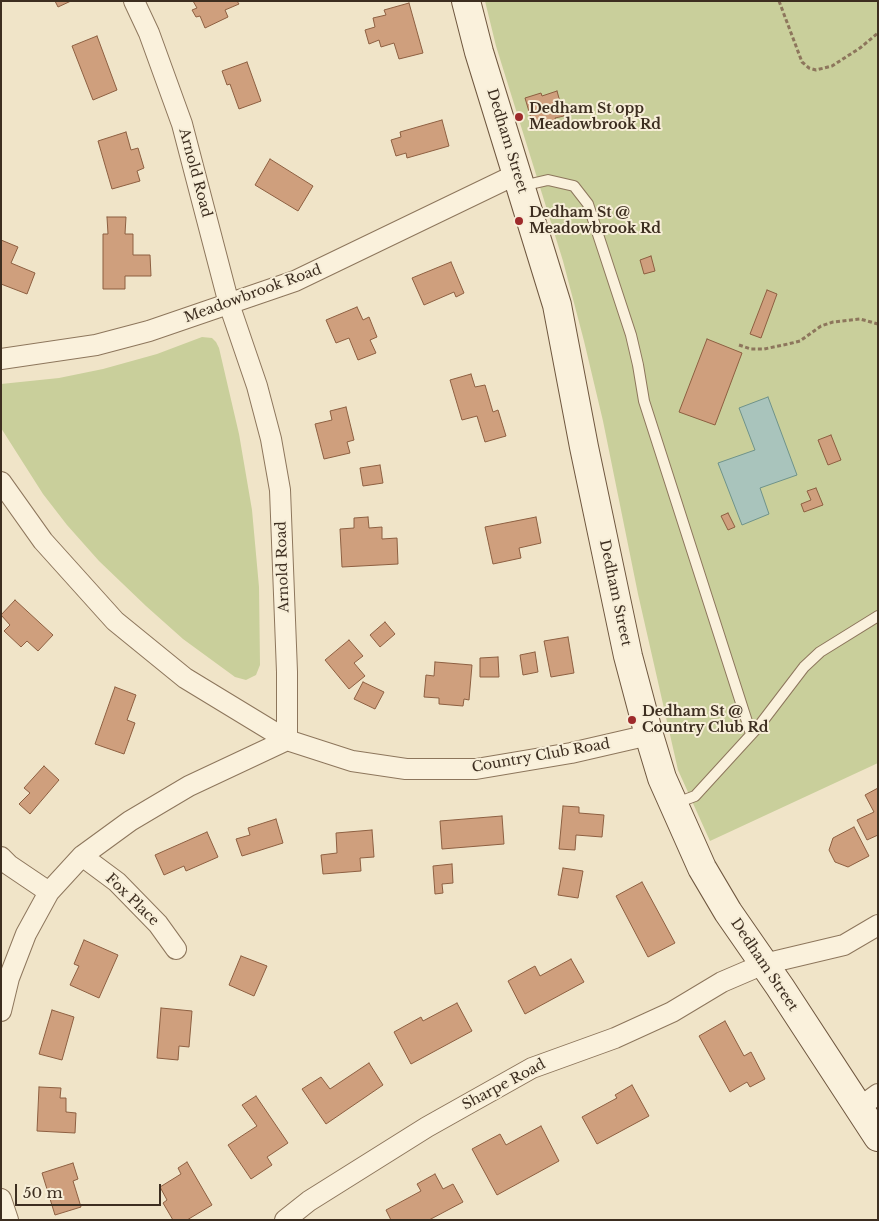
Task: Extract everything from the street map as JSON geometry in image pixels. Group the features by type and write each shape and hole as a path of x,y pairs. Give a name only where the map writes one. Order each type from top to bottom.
{"main road":[{"name":"Dedham Street","path":"466,1 479,52 557,305 584,447 628,656 662,778 702,868 728,912 764,964 869,1101 878,1137"}],"street":[{"name":"Arnold Road","path":"134,1 149,33 182,124 229,304 257,386 271,439 280,490 287,672 287,740"},
{"name":"Meadowbrook Road","path":"1,359 96,344 149,331 296,281 519,180"},
{"name":"Country Club Road","path":"1,482 43,541 115,621 186,678 287,740 360,762 406,770 476,769 571,753 649,735"},
{"path":"1,1011 9,978 26,934 49,892 82,856 130,821 189,786 287,740"},
{"name":"Fox Place","path":"82,856 117,882 158,924 176,949"},
{"path":"1,858 49,892"},
{"name":"Sharpe Road","path":"285,1220 308,1201 427,1127 532,1068 615,1038 672,1012 722,982 764,964 844,945 878,925"},
{"path":"1,1199 8,1220"}],"lane":[{"path":"519,180 548,180 574,186 588,204 631,336 644,401 751,734"},
{"path":"674,804 695,796 759,726 804,667 820,652 878,616"}],"path":[{"path":"778,1 802,62 809,68 816,70 832,66 860,48 878,33"},
{"path":"739,345 751,348 764,348 788,344 800,340 821,326 832,322 860,320 878,324"}],"green space":[{"path":"485,1 878,1 878,763 710,841 678,770 584,341 563,261 496,46"},
{"path":"202,337 212,338 219,348 239,434 252,510 259,587 260,665 256,675 246,680 235,677 183,639 99,561 43,494 1,428 1,384 59,378 103,369 157,354"}],"water":[{"path":"768,397 797,475 760,488 769,514 742,525 718,463 755,450 739,408"}],"building":[{"path":"55,1 71,1 58,7"},
{"path":"193,1 237,1 239,4 225,10 228,17 205,28 200,16 196,17 192,10 197,8"},
{"path":"409,3 423,53 399,59 394,43 381,47 379,40 369,44 365,30 375,27 373,18 386,15 384,10"},
{"path":"97,36 117,90 93,100 72,46"},
{"path":"247,62 261,101 239,109 230,84 227,85 222,71"},
{"path":"557,91 564,116 555,118 557,126 544,130 542,122 533,125 525,98 541,93 542,96"},
{"path":"442,120 449,146 407,158 406,153 396,156 391,140 401,137 400,132"},
{"path":"126,132 131,150 138,148 144,168 137,171 140,181 112,189 98,141"},
{"path":"270,159 313,186 298,211 255,185"},
{"path":"107,217 126,217 125,234 133,234 133,255 150,255 151,276 125,276 125,289 103,289 103,234 108,234"},
{"path":"1,240 18,247 11,263 35,273 27,294 1,284"},
{"path":"651,256 655,271 644,274 640,260"},
{"path":"451,262 464,293 456,297 454,292 424,305 412,278"},
{"path":"767,290 777,294 761,338 750,334"},
{"path":"357,307 363,320 369,317 377,337 370,340 376,353 358,360 349,338 336,343 326,320"},
{"path":"707,339 742,353 715,425 679,412"},
{"path":"471,374 475,387 485,385 493,412 498,410 506,436 485,442 477,416 462,420 450,380"},
{"path":"346,407 354,440 347,442 350,453 324,459 315,424 332,420 330,411"},
{"path":"831,435 841,460 828,465 818,440"},
{"path":"380,465 383,483 363,486 360,468"},
{"path":"816,488 823,505 804,512 801,504 811,500 807,491"},
{"path":"728,513 735,527 728,530 721,516"},
{"path":"368,517 369,528 382,527 382,539 397,538 398,564 342,567 340,529 354,528 354,518"},
{"path":"536,517 541,543 519,548 521,558 493,564 485,527"},
{"path":"15,600 53,635 38,651 27,641 21,647 4,631 10,625 1,615"},
{"path":"385,622 395,634 380,647 370,635"},
{"path":"568,637 574,673 551,677 544,641"},
{"path":"349,640 363,656 354,663 365,676 349,689 325,660"},
{"path":"535,652 538,672 523,675 520,655"},
{"path":"498,657 499,677 480,677 480,658"},
{"path":"435,662 472,665 469,700 464,699 463,706 439,704 439,698 424,697 426,675 434,676"},
{"path":"363,682 384,692 375,709 354,699"},
{"path":"115,687 136,695 127,720 135,723 124,754 95,744"},
{"path":"44,766 59,780 30,814 19,804 30,793 24,788"},
{"path":"878,788 878,835 867,840 857,820 874,812 865,795"},
{"path":"563,806 579,807 579,813 604,815 602,837 576,835 575,850 559,849"},
{"path":"502,816 504,844 442,849 440,821"},
{"path":"276,819 283,843 242,856 236,839 250,835 248,828"},
{"path":"854,827 869,856 848,867 835,862 829,850 833,838"},
{"path":"372,830 374,857 360,858 361,871 323,874 321,855 337,853 336,833"},
{"path":"207,832 218,857 186,871 184,866 164,875 155,855"},
{"path":"452,864 453,883 442,884 443,893 435,894 433,866"},
{"path":"563,868 583,871 578,898 558,895"},
{"path":"642,882 675,943 648,957 616,896"},
{"path":"84,940 118,955 99,998 70,985 79,966 74,964"},
{"path":"241,956 267,966 254,996 229,985"},
{"path":"571,959 584,982 525,1014 508,981 535,966 540,976"},
{"path":"457,1003 472,1031 411,1064 394,1032 421,1017 423,1021"},
{"path":"161,1008 192,1011 189,1047 179,1046 178,1060 157,1058"},
{"path":"52,1010 74,1017 62,1060 39,1054"},
{"path":"725,1021 744,1056 751,1052 765,1079 750,1087 747,1082 730,1092 699,1036"},
{"path":"369,1063 383,1085 326,1124 302,1089 321,1077 330,1089"},
{"path":"632,1085 649,1116 597,1144 582,1117 617,1098 615,1095"},
{"path":"39,1087 61,1088 60,1098 66,1098 66,1112 76,1113 75,1133 37,1131"},
{"path":"256,1096 288,1143 267,1157 272,1165 251,1179 228,1145 257,1126 242,1105"},
{"path":"541,1126 559,1161 497,1195 472,1149 500,1134 506,1145"},
{"path":"187,1162 212,1205 187,1220 173,1220 163,1203 167,1200 160,1187 181,1174 178,1168"},
{"path":"73,1163 78,1179 73,1181 81,1207 55,1215 42,1173"},
{"path":"435,1174 443,1189 453,1184 463,1202 429,1220 391,1220 386,1210 421,1191 417,1184"}],"place":[{"name":"Dedham St opp Meadowbrook Rd","path":"519,117"},
{"name":"Dedham St @ Meadowbrook Rd","path":"519,221"},
{"name":"Dedham St @ Country Club Rd","path":"632,720"}]}
